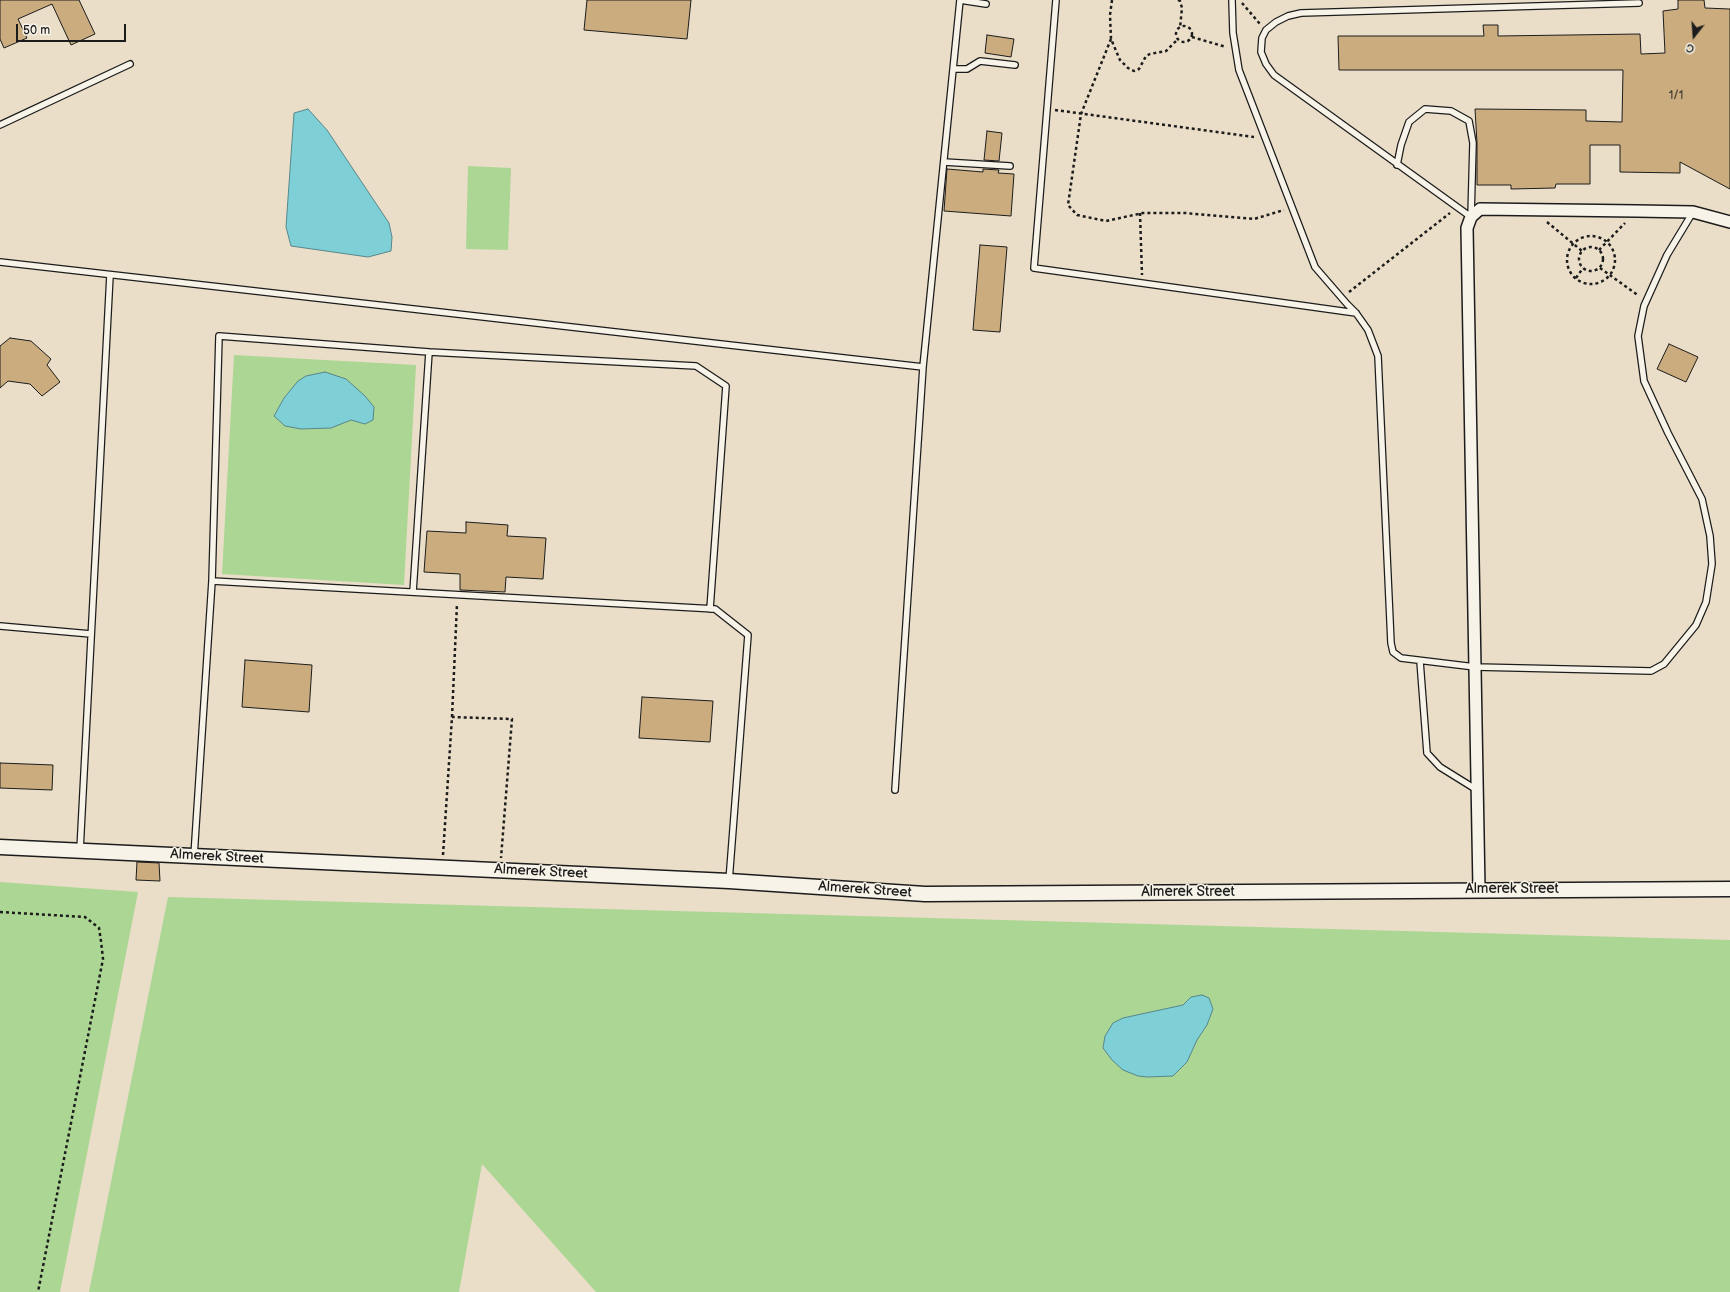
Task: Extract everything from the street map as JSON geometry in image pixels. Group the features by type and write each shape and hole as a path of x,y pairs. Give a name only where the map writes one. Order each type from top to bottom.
{"street":[{"path":"1479,889 1467,228 1471,218 1480,209 1693,212 1730,222"},
{"name":"Almerek Street","path":"0,847 729,881 925,894 1730,888"}],"lane":[{"path":"895,790 923,367 960,0 986,4"},
{"path":"1056,0 1034,268 1356,313"},
{"path":"1232,0 1233,33 1239,70 1315,267 1356,313 1368,330 1378,356 1391,643 1393,652 1401,658 1475,667 1651,671 1664,664 1696,625 1706,602 1712,564 1710,536 1702,499 1668,433 1644,381 1638,336 1646,301 1667,255 1693,212"},
{"path":"1471,218 1274,75 1266,64 1261,52 1262,38 1266,30 1276,22 1288,16 1301,13 1639,3"},
{"path":"953,69 967,69 980,61 1015,65"},
{"path":"0,125 130,64"},
{"path":"1397,165 1401,145 1409,122 1425,109 1451,111 1470,121 1473,143 1471,218"},
{"path":"944,162 1010,166"},
{"path":"0,262 923,367"},
{"path":"80,851 110,275"},
{"path":"194,856 212,581 220,336 429,352 696,366 726,386 710,609"},
{"path":"413,592 429,352"},
{"path":"212,581 716,609 748,635 729,881"},
{"path":"0,626 91,634"},
{"path":"1420,660 1427,753 1440,767 1477,790"}],"path":[{"path":"1112,0 1110,15 1111,38 1120,60 1128,68 1134,71 1139,69 1146,56 1166,51 1178,38"},
{"path":"1178,0 1180,1 1182,8 1180,28 1176,32 1178,38 1182,42 1186,42 1192,36"},
{"path":"1239,0 1266,30"},
{"path":"1180,28 1186,27 1190,29 1192,36"},
{"path":"1192,36 1235,50"},
{"path":"1111,38 1081,114 1068,204 1077,215 1106,221 1140,213 1185,213 1254,219 1292,208"},
{"path":"1047,109 1265,138"},
{"path":"1342,298 1457,208"},
{"path":"1533,210 1582,251"},
{"path":"1600,250 1637,211"},
{"path":"1140,213 1142,283"},
{"path":"1594,236 1607,242 1615,255 1615,262 1609,276 1597,283 1582,282 1576,278 1568,265 1569,251 1573,244 1579,240 1594,236"},
{"path":"1600,250 1591,247 1582,251 1579,260 1583,268 1592,271 1600,268"},
{"path":"1600,250 1603,259 1600,268"},
{"path":"1576,278 1583,268"},
{"path":"1600,268 1609,276 1646,301"},
{"path":"442,868 458,594"},
{"path":"452,717 512,719 500,870"},
{"path":"0,912 84,917 99,928 102,947 103,959 38,1292"}],"green space":[{"path":"468,166 511,168 508,250 466,249"},
{"path":"234,355 416,365 404,585 222,574"},
{"path":"0,882 138,892 60,1292 0,1292"},
{"path":"168,897 1730,940 1730,1292 596,1292 482,1164 459,1292 89,1292"}],"water":[{"path":"308,109 327,130 389,223 392,237 391,251 368,257 291,246 286,227 294,113"},
{"path":"325,372 346,379 365,396 374,407 373,420 365,424 351,420 331,428 301,429 285,426 274,416 284,398 298,381 306,376"},
{"path":"1202,995 1209,998 1213,1009 1207,1025 1197,1040 1187,1062 1173,1076 1138,1076 1123,1070 1112,1060 1103,1048 1105,1036 1113,1023 1123,1018 1183,1005 1191,997"}],"building":[{"path":"0,0 79,0 95,34 71,45 52,4 18,19 27,38 4,48 0,39"},
{"path":"587,0 691,0 687,39 584,30"},
{"path":"1678,0 1704,0 1705,8 1730,9 1730,189 1680,162 1680,173 1620,172 1620,145 1590,145 1590,184 1556,184 1555,188 1511,189 1511,185 1477,185 1475,109 1586,110 1586,121 1622,122 1623,70 1339,70 1338,36 1484,36 1483,25 1498,25 1498,36 1640,34 1641,54 1665,53 1663,11 1678,9"},
{"path":"987,35 1014,39 1011,57 985,53"},
{"path":"987,131 1002,133 999,161 984,160"},
{"path":"947,169 983,172 983,169 999,170 998,173 1014,174 1011,216 944,211"},
{"path":"980,245 1007,247 1000,332 973,330"},
{"path":"10,338 31,341 51,359 47,365 60,382 42,396 30,384 8,381 0,388 0,346"},
{"path":"1669,344 1698,357 1686,382 1657,369"},
{"path":"466,522 508,525 507,536 546,538 543,579 506,577 505,592 460,590 460,574 424,572 427,531 466,533"},
{"path":"245,660 312,665 309,712 242,707"},
{"path":"642,697 713,701 710,742 639,738"},
{"path":"0,763 53,765 52,790 0,788"},
{"path":"137,862 159,863 160,881 136,880"}]}
